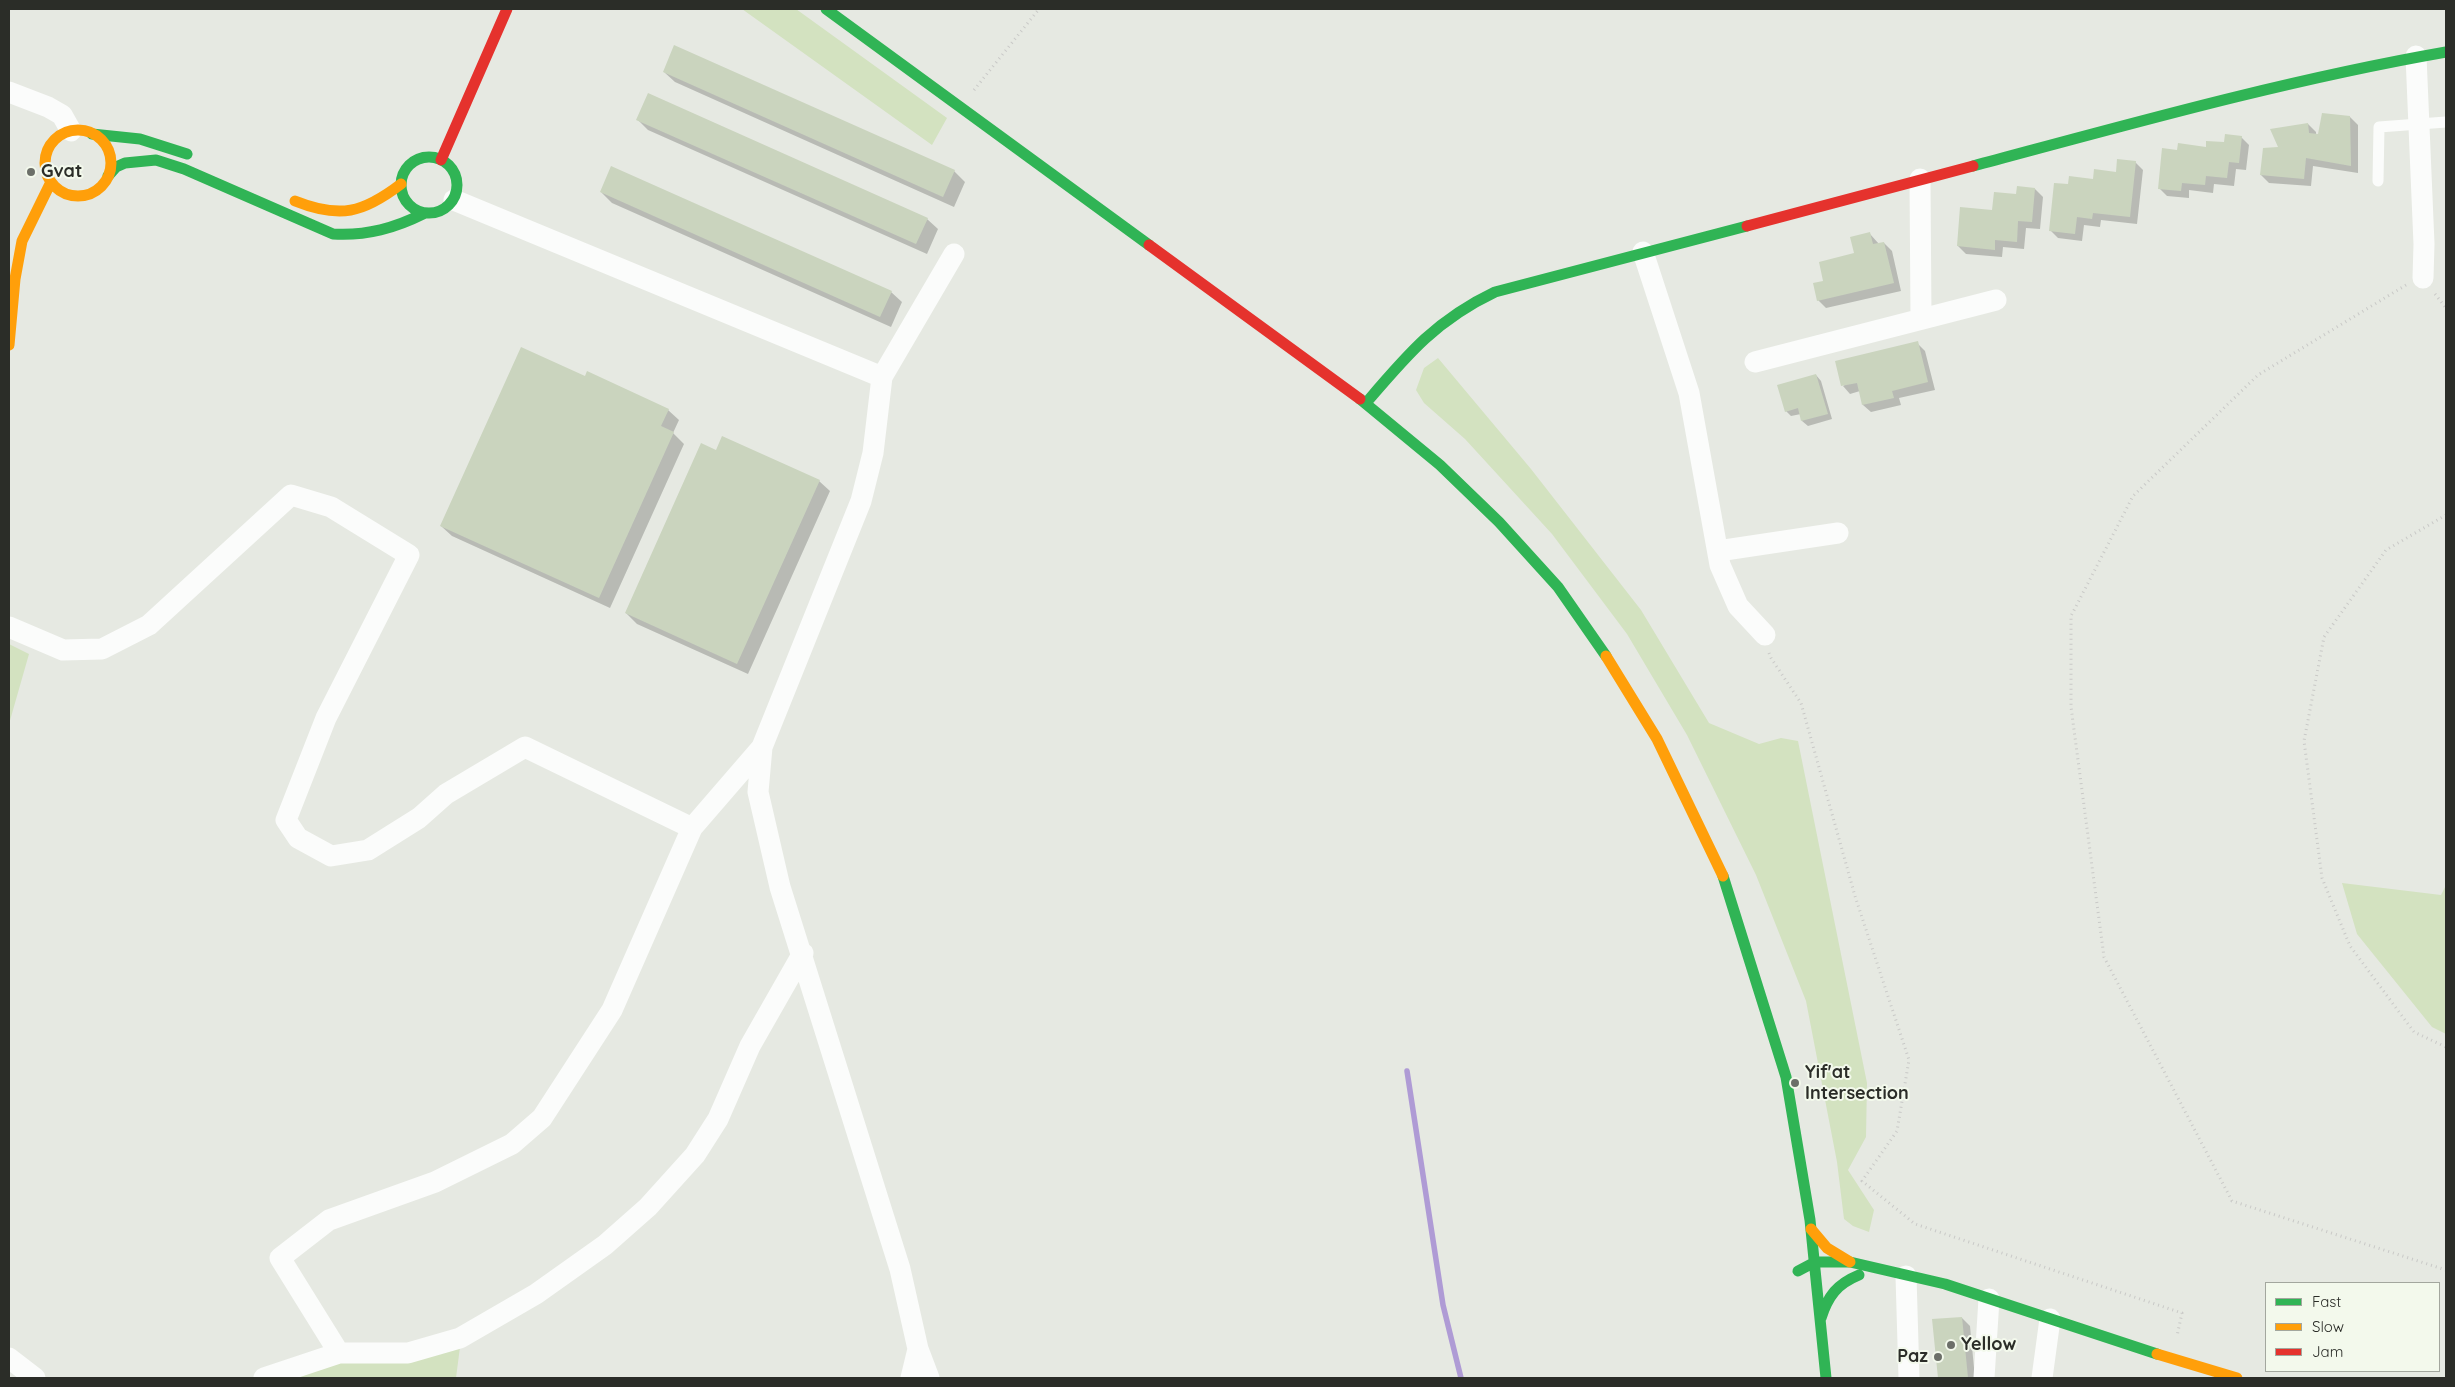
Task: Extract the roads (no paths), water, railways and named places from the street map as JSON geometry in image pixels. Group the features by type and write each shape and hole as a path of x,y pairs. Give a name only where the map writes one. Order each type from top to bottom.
{"main road":[{"path":"441,160 507,9"},
{"path":"826,9 1366,403 1440,465 1499,522 1558,588 1606,656 1657,739 1695,814 1726,882 1786,1077 1815,1262 1825,1276 1821,1320 1826,1378"},
{"path":"1366,403 1428,332 1470,303 1495,292 2203,105 2416,56 2446,52"},
{"path":"198,159 147,139 129,135 81,133 53,142 47,151 46,172 51,182 68,195 79,196 90,194 99,189 116,167 126,162 139,160 166,163 333,234 351,235 386,230 402,225 425,213 439,212 454,200 457,182 449,165 432,157 415,161 408,167 401,184 376,202 345,213 316,210 284,196"},
{"path":"81,133 101,140 107,149 111,159 108,176"},
{"path":"9,345 12,288 22,241 30,221 51,182"},
{"path":"401,184 406,201 412,208 425,213"},
{"path":"1750,959 1776,1091"},
{"path":"1811,1229 1827,1248 1850,1262"},
{"path":"1906,1276 1825,1276 1798,1272 1815,1262 1850,1262 1945,1284 2172,1359 2237,1378"},
{"path":"1821,1320 1830,1294 1838,1285 1859,1275"}],"street":[{"path":"2416,56 2424,244 2423,278"},
{"path":"9,92 48,107 62,115 81,133"},
{"path":"1920,179 1921,319"},
{"path":"454,200 882,377"},
{"path":"1643,252 1689,393 1720,565 1738,606 1765,635"},
{"path":"929,1378 918,1349 900,1269 803,953 780,887 762,816 758,792 762,748 861,502 873,452 882,377 954,254"},
{"path":"1755,362 1996,300"},
{"path":"9,628 63,650 102,649 148,625 291,495 330,508 410,556 326,718 289,810 286,820 298,838 331,856 368,850 419,818 446,794 525,747 692,828"},
{"path":"1718,551 1838,533"},
{"path":"339,1353 280,1258 329,1220 436,1182 512,1144 542,1118 612,1010 692,828 762,748"},
{"path":"264,1378 339,1353 408,1354 460,1338 536,1294 605,1244 648,1207 695,1155 718,1119 750,1046 803,953"},
{"path":"1906,1276 1909,1378"},
{"path":"1984,1378 1989,1298"},
{"path":"2042,1378 2050,1319"},
{"path":"911,1378 918,1349"},
{"path":"9,1358 35,1378"}],"lane":[{"path":"2378,181 2379,127 2446,122"}],"waterway":[{"path":"1407,1071 1443,1305 1461,1378"}],"place":[{"name":"Gvat","path":"31,172"},
{"name":"Yif'at Intersection","path":"1795,1083"},
{"name":"Yellow","path":"1951,1345"},
{"name":"Paz","path":"1938,1357"}]}
